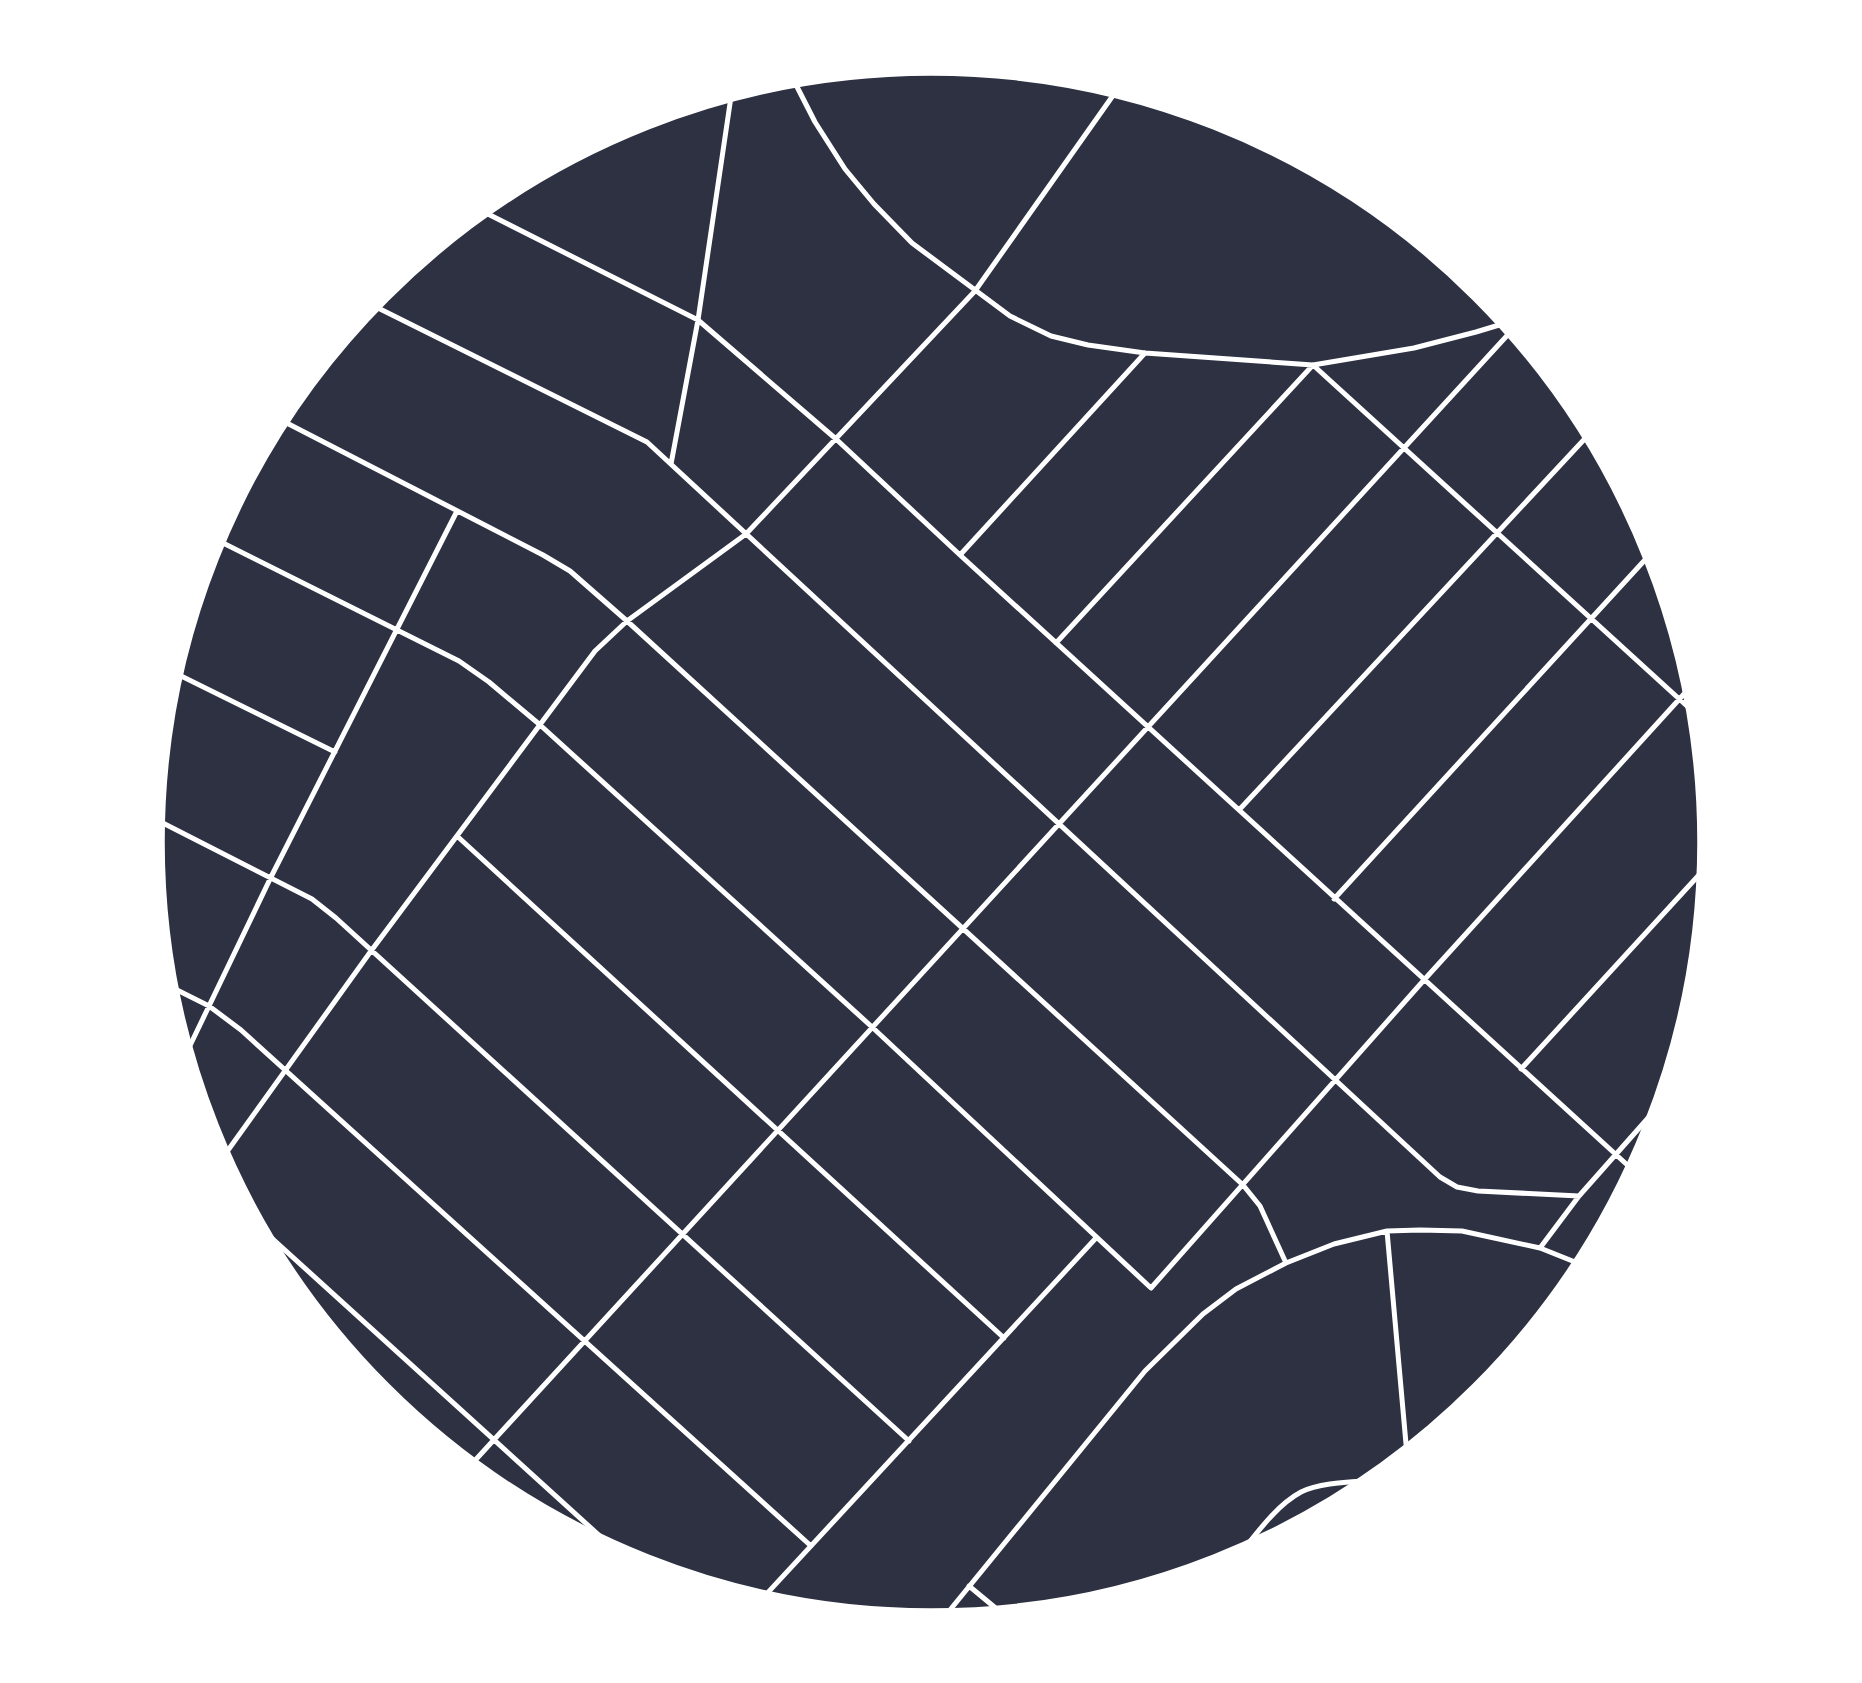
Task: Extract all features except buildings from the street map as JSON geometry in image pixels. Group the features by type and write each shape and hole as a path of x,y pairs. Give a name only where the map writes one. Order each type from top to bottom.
{"street":[{"path":"796,86 845,169 912,243 1010,316 1051,336 1088,345 1145,353 1313,365 1414,348 1499,325"},
{"path":"228,1150 371,951 595,651 627,621 746,534 975,291 1113,96"},
{"path":"671,464 698,320 730,100"},
{"path":"488,214 698,320 836,439 1627,1165"},
{"path":"379,308 647,442 1440,1177 1457,1187 1478,1191 1579,1196"},
{"path":"476,1460 1508,335"},
{"path":"960,555 1145,353"},
{"path":"1313,365 1686,705"},
{"path":"1056,643 1313,365"},
{"path":"287,423 570,571 1243,1185 1260,1206 1286,1263"},
{"path":"1239,810 1585,439"},
{"path":"190,1044 271,877 457,511"},
{"path":"223,543 459,661 489,682 539,724 872,1027 1151,1288 1424,980 1684,693"},
{"path":"1334,899 1645,560"},
{"path":"182,676 335,752"},
{"path":"164,823 312,899 909,1441"},
{"path":"457,836 1004,1338"},
{"path":"1521,1069 1698,876"},
{"path":"178,990 209,1006 287,1070 811,1546"},
{"path":"1540,1248 1579,1196 1647,1118"},
{"path":"1387,1231 1406,1445"},
{"path":"950,1609 1145,1371 1203,1314 1237,1289 1286,1263 1334,1244 1387,1231 1462,1231 1540,1248 1574,1262"},
{"path":"768,1592 1096,1238"},
{"path":"277,1243 595,1532"},
{"path":"1255,1538 1280,1508 1302,1491 1325,1485 1355,1482"},
{"path":"969,1586 994,1607"}]}
